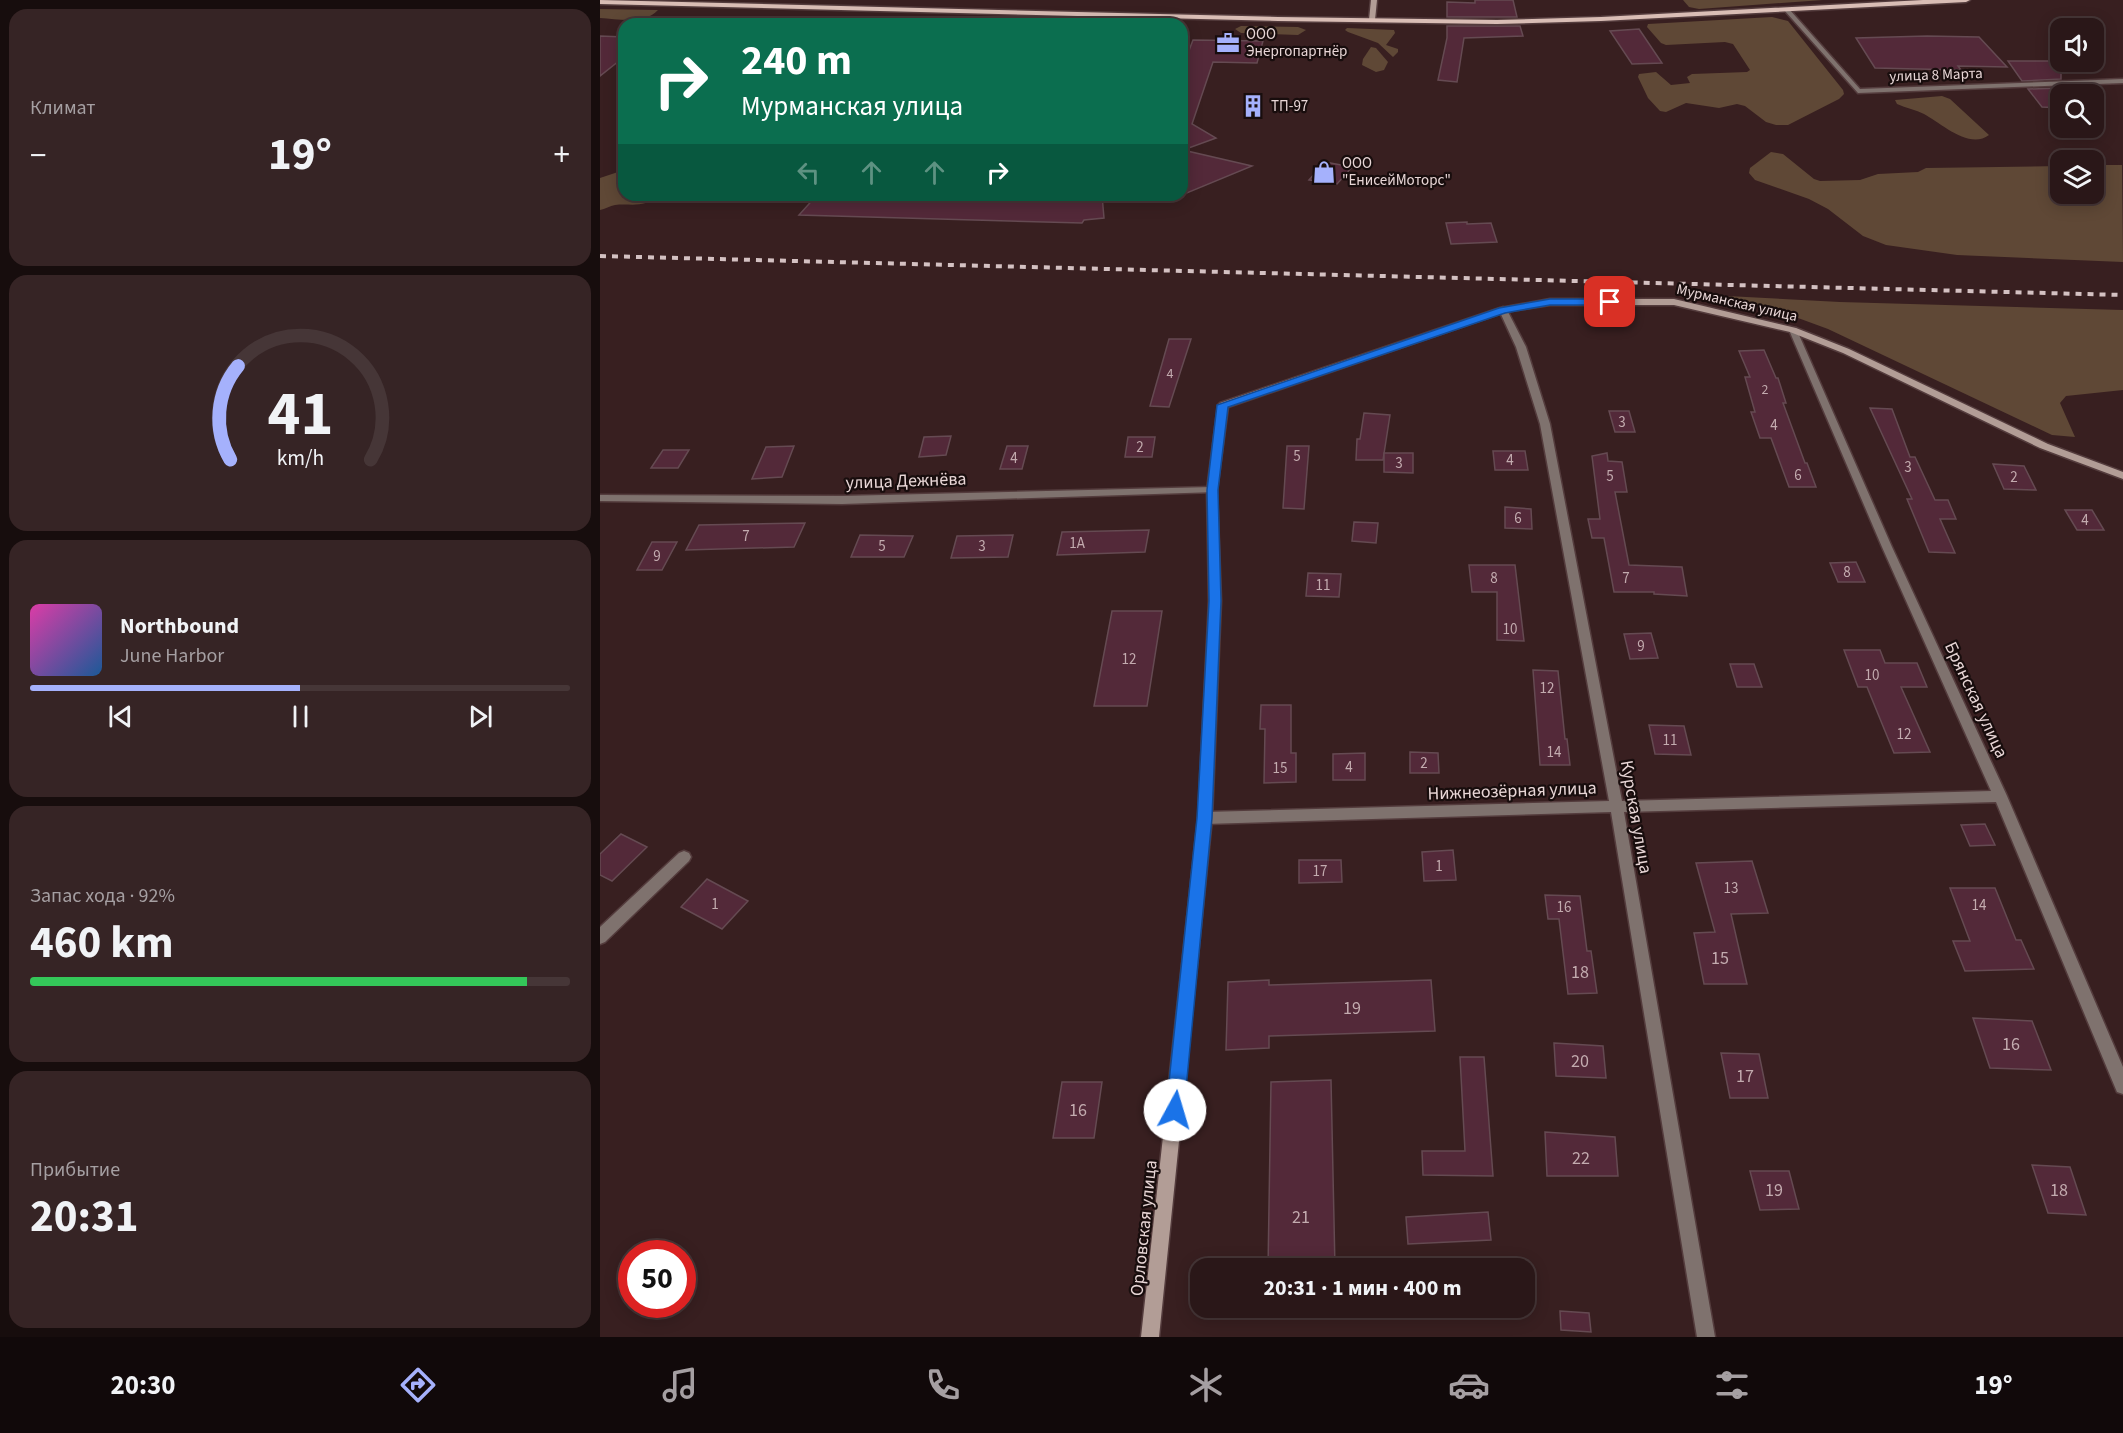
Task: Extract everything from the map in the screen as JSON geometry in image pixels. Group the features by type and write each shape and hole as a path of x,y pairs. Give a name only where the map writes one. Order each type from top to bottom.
{"main road":[{"path":"1372,20 1374,0"},
{"path":"600,2 1497,22 1591,20 1966,0"},
{"path":"1304,10 1372,20"},
{"name":"Мурманская улица","path":"1223,405 1503,310 1550,302 1674,302 1793,330 1846,351 2044,446 2123,476"},
{"name":"Орловская улица","path":"1150,1337 1204,818 1215,601 1212,490 1223,405"}],"street":[{"name":"улица 8 Марта","path":"1787,10 1858,91 2123,81"},
{"name":"Курская улица","path":"1503,310 1521,347 1545,424 1616,805 1706,1337"},
{"name":"Брянская улица","path":"1793,330 1887,547 2000,796 2123,1086"},
{"name":"улица Дежнёва","path":"600,498 842,500 1212,490"},
{"name":"Нижнеозёрная улица","path":"1204,818 2000,796"},
{"path":"600,937 684,856"}],"shaded area":[{"path":"1683,0 1823,0 1699,9 1689,7"},
{"path":"600,9 658,10 646,18 600,18"},
{"path":"1772,17 1788,21 1843,90 1844,94 1839,99 1788,125 1776,125 1766,122 1745,106 1737,104 1719,108 1686,103 1666,112 1660,111 1648,98 1638,77 1639,74 1656,72 1671,85 1690,83 1687,77 1692,74 1750,70 1733,44 1725,42 1666,45 1661,43 1647,27 1648,24"},
{"path":"1241,26 1298,27 1306,30 1298,35 1241,33 1235,29"},
{"path":"1347,28 1394,30 1395,33 1386,45 1398,49 1398,52 1393,57 1378,43 1348,32 1345,30"},
{"path":"1371,47 1376,48 1388,62 1384,70 1376,72 1362,65"},
{"path":"1942,96 1950,99 1989,135 1981,139 1973,139 1955,134 1924,114 1897,104 1895,100"},
{"path":"1771,152 1783,154 1814,179 1820,181 1860,180 1878,174 1918,172 1926,168 2050,166 2050,204 2104,204 2104,165 2122,165 2123,262 1957,255 1886,245 1863,236 1828,209 1809,199 1755,180 1749,173 1750,168"},
{"path":"618,172 618,201 650,201 643,204 615,205 600,210 600,178"},
{"path":"1727,296 1840,302 2123,310 2123,390 2066,396 2060,403 2075,437 2052,435 1828,329 1779,311"}],"building":[{"path":"1475,0 1513,0 1517,17 1447,17 1447,2 1475,3"},
{"path":"1447,26 1520,26 1523,36 1464,38 1457,82 1438,80 1447,38"},
{"path":"1639,29 1662,63 1632,64 1610,31"},
{"path":"600,36 618,37 618,62 600,76"},
{"path":"1979,37 2007,67 1958,66 1961,70 1875,68 1856,38"},
{"path":"1193,40 1263,41 1257,63 1213,62 1192,124 1216,138 1188,148 1188,53"},
{"path":"2008,61 2050,61 2050,72 2061,72 2061,79 2022,81"},
{"path":"2050,88 2050,107 2042,107 2028,89"},
{"path":"1188,151 1252,166 1188,193"},
{"path":"1325,162 1352,167 1337,184 1309,180"},
{"path":"812,201 1103,201 1104,218 1084,220 1082,223 799,215"},
{"path":"1467,222 1467,224 1491,223 1497,242 1451,244 1446,223"},
{"path":"1169,339 1191,339 1169,407 1150,406"},
{"path":"1764,350 1778,378 1786,403 1783,403 1816,487 1789,487 1771,438 1760,438 1751,412 1755,412 1745,377 1750,377 1739,351"},
{"path":"1870,408 1892,409 1910,457 1915,457 1935,500 1948,500 1956,519 1940,519 1955,553 1929,552 1907,499 1912,499"},
{"path":"1609,411 1629,411 1635,432 1615,432"},
{"path":"1364,413 1390,415 1383,460 1356,460 1357,439 1360,439"},
{"path":"951,436 946,455 919,457 924,437"},
{"path":"1128,437 1155,437 1152,457 1125,457"},
{"path":"794,446 782,477 752,479 766,447"},
{"path":"1007,446 1028,446 1022,469 1000,469"},
{"path":"1287,446 1309,446 1304,509 1283,508"},
{"path":"663,450 689,450 678,468 651,468"},
{"path":"1493,451 1525,451 1528,470 1495,470"},
{"path":"1384,453 1413,453 1413,473 1384,472"},
{"path":"1607,453 1608,461 1622,462 1627,492 1615,492 1629,565 1682,567 1687,596 1654,594 1654,592 1614,592 1604,538 1592,538 1588,519 1600,519 1592,456"},
{"path":"1993,464 2024,466 2036,490 2004,489"},
{"path":"1505,507 1531,509 1532,529 1505,528"},
{"path":"2065,510 2092,510 2104,530 2077,530"},
{"path":"1354,522 1378,523 1376,543 1352,541"},
{"path":"805,523 794,547 686,550 699,525"},
{"path":"1149,530 1145,552 1057,555 1062,532"},
{"path":"860,535 913,536 904,557 851,557"},
{"path":"1013,535 1008,557 951,558 957,536"},
{"path":"652,542 677,542 662,570 637,570"},
{"path":"1856,562 1865,582 1838,582 1830,563"},
{"path":"1469,565 1515,565 1524,641 1497,640 1497,592 1472,592"},
{"path":"1308,573 1341,574 1339,597 1306,596"},
{"path":"1112,611 1162,611 1147,706 1094,706"},
{"path":"1651,633 1658,658 1630,659 1624,634"},
{"path":"1844,650 1880,650 1885,663 1917,663 1927,687 1901,687 1930,752 1894,753 1867,687 1858,687"},
{"path":"1730,664 1754,664 1762,687 1737,687"},
{"path":"1533,670 1558,671 1570,765 1540,765"},
{"path":"1261,705 1291,705 1291,753 1296,753 1296,782 1264,783 1265,729 1260,729"},
{"path":"1649,725 1684,726 1691,755 1655,754"},
{"path":"1410,752 1438,753 1439,773 1410,773"},
{"path":"1365,753 1365,780 1333,780 1333,754"},
{"path":"1985,824 1995,845 1970,846 1961,825"},
{"path":"621,834 647,847 612,881 600,875 600,854"},
{"path":"1453,850 1456,880 1424,881 1422,852"},
{"path":"1299,860 1341,860 1342,882 1299,883"},
{"path":"1752,861 1768,913 1731,914 1747,984 1704,984 1694,933 1715,932 1696,863"},
{"path":"707,879 748,901 722,929 681,907"},
{"path":"1950,888 1995,888 2016,940 2021,940 2034,969 1965,971 1953,941 1970,941"},
{"path":"1545,895 1580,896 1587,951 1591,951 1597,993 1568,994 1559,919 1548,919"},
{"path":"1269,980 1269,985 1431,980 1435,1031 1269,1036 1269,1048 1226,1050 1228,982"},
{"path":"1973,1018 2032,1021 2051,1070 1990,1068"},
{"path":"1554,1043 1603,1046 1606,1078 1556,1076"},
{"path":"1721,1053 1759,1054 1768,1098 1730,1098"},
{"path":"1460,1057 1484,1057 1493,1176 1423,1175 1422,1151 1465,1151"},
{"path":"1331,1080 1335,1258 1268,1258 1271,1082"},
{"path":"1062,1082 1102,1082 1094,1138 1053,1138"},
{"path":"1545,1132 1615,1137 1618,1176 1547,1176"},
{"path":"2032,1165 2070,1167 2086,1215 2048,1213"},
{"path":"1750,1171 1789,1171 1799,1209 1760,1210"},
{"path":"1488,1212 1491,1240 1408,1244 1406,1217"},
{"path":"1560,1311 1589,1313 1591,1332 1561,1330"}],"railway":[{"path":"600,256 2123,295"}],"place":[{"name":"ООО Энергопартнёр","path":"1228,43"},
{"name":"ТП-97","path":"1253,106"},
{"name":"ООО \"ЕнисейМоторс\"","path":"1324,172"}],"route":[{"path":"1175,1110 1204,818 1215,601 1212,490 1223,405 1503,310 1550,302 1610,302"}]}
